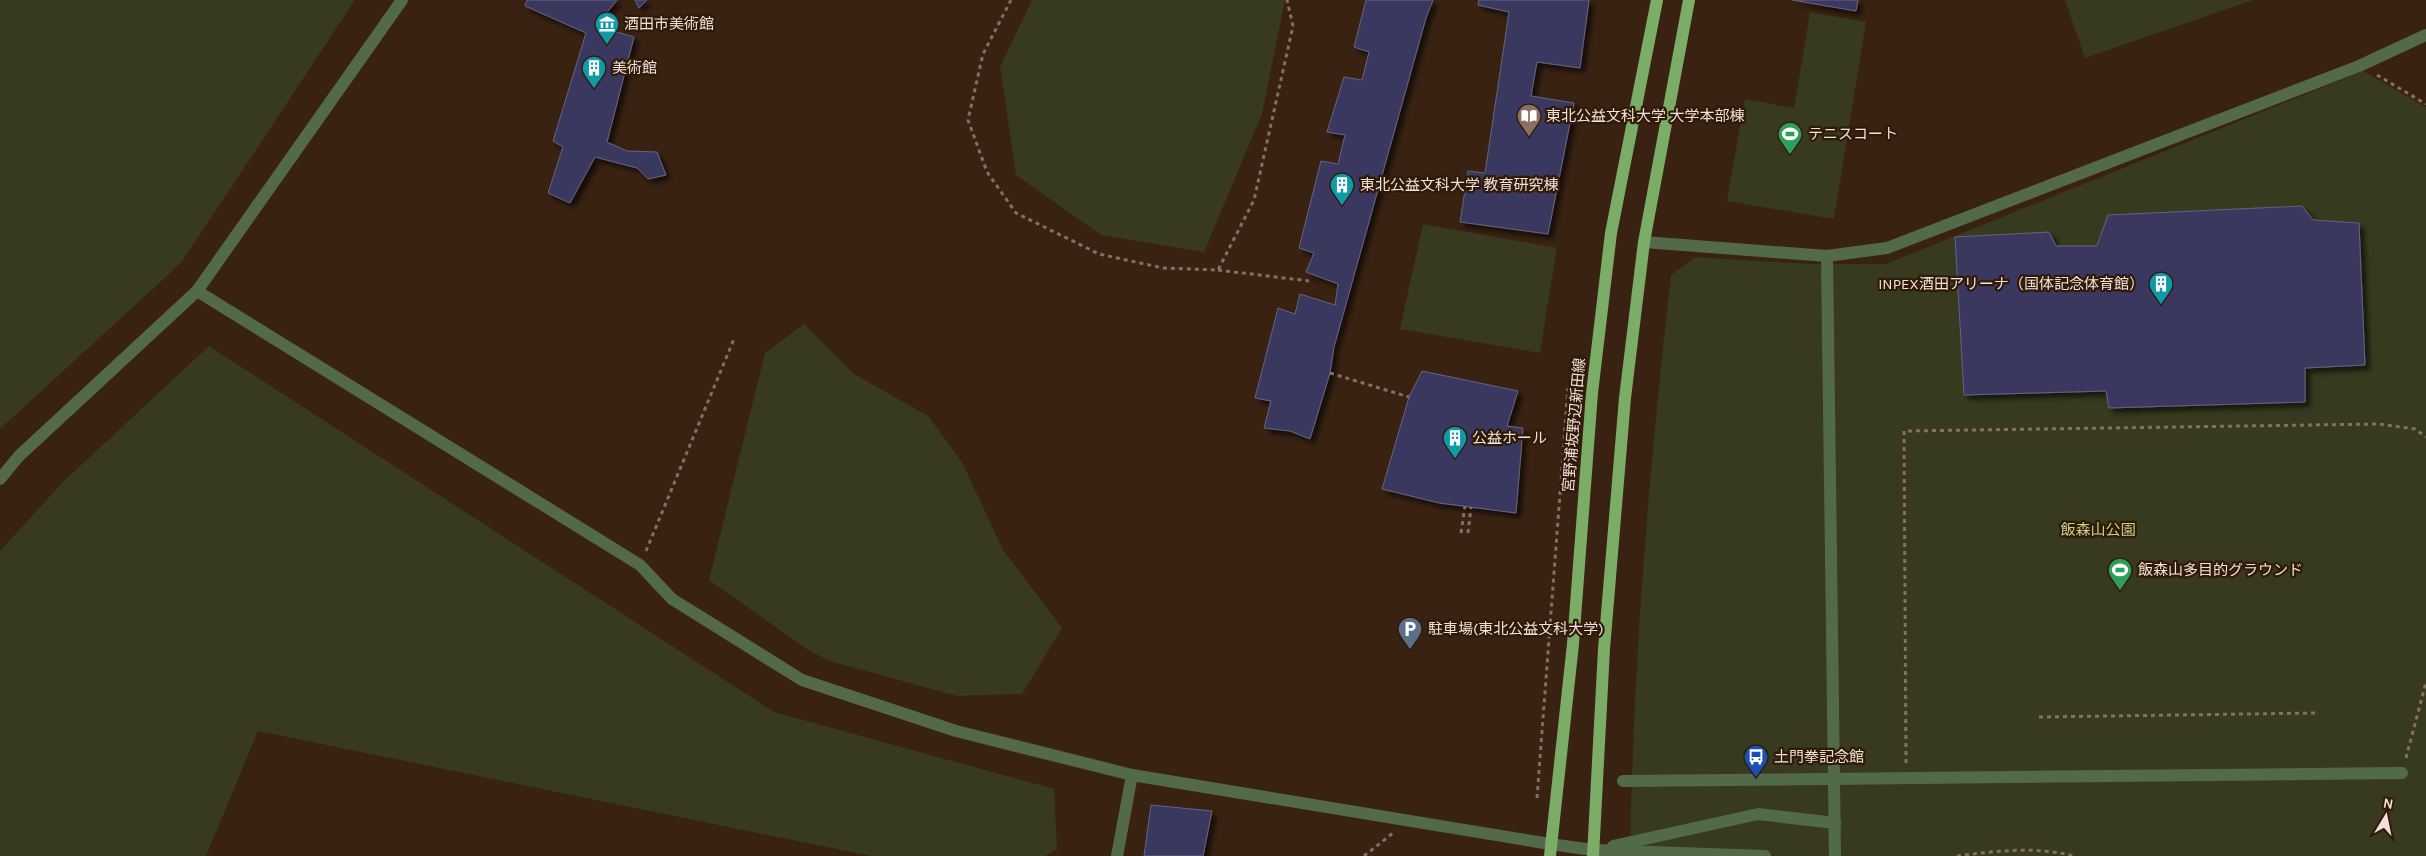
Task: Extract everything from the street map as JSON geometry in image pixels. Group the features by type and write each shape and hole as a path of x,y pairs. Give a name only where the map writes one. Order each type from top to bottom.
{"main road":[{"name":"宮野浦坂野辺新田線","path":"1550,850 1573,644 1592,393 1611,233 1657,0"},
{"path":"1593,853 1604,648 1623,417 1644,242 1689,0"}],"street":[{"path":"0,479 19,456 198,291 402,0"},
{"path":"1644,242 1827,256 1887,248 2359,66 2426,35"},
{"path":"1827,256 1836,856"},
{"path":"198,291 640,565 672,599 802,680 956,731 1132,774 1404,821 1550,850 1593,853 1765,856"},
{"path":"1623,781 1835,777 2402,773"},
{"path":"1117,856 1132,774"},
{"path":"1593,853 1758,814 1835,823"}],"path":[{"path":"1011,0 984,54 968,120 987,172 1016,213 1099,254 1163,268 1218,270 1309,280"},
{"path":"1218,270 1254,200 1293,26 1287,0"},
{"path":"2359,66 2426,104"},
{"path":"640,565 734,339"},
{"path":"1330,373 1409,397"},
{"path":"1537,798 1568,388"},
{"path":"1906,777 1904,431 2379,424 2415,429 2426,437"},
{"path":"1461,533 1465,506"},
{"path":"1468,533 1471,507"},
{"path":"2402,773 2426,682"},
{"path":"2039,717 2316,713"},
{"path":"1364,856 1384,841 1404,821"},
{"path":"1957,856 1987,852 2030,850 2074,856"},
{"path":"1987,852 1993,856"}],"green space":[{"path":"0,0 355,0 181,263 0,429"},
{"path":"1032,0 1285,0 1262,114 1204,252 1101,235 1016,175 1000,67"},
{"path":"2065,0 2253,0 2085,58"},
{"name":"テニスコート","path":"1810,12 1866,22 1834,219 1727,201 1745,99 1794,108"},
{"name":"飯森山公園","path":"2363,71 2426,107 2426,856 1630,856 1638,638 1643,565 1671,275 1695,257 1810,264 1886,264"},
{"path":"1423,224 1557,248 1540,353 1400,329"},
{"path":"804,324 854,374 928,416 962,462 1003,550 1062,628 1022,694 957,696 833,662 811,652 709,580 765,353"},
{"path":"209,346 774,712 1054,789 1057,849 1045,856 871,856 258,731 206,856 0,856 0,551 63,482"}],"building":[{"name":"美術館","path":"527,0 617,0 596,26 634,37 607,142 627,151 657,152 666,175 648,179 637,168 595,157 570,203 548,193 563,147 553,141 586,33 525,6"},
{"path":"635,0 647,0 639,8"},
{"name":"東北公益文科大学 教育研究棟","path":"1366,0 1433,0 1426,18 1334,347 1330,373 1310,439 1290,431 1264,428 1271,401 1255,398 1278,308 1295,314 1300,294 1335,305 1338,284 1306,272 1314,253 1299,248 1321,161 1338,164 1345,135 1327,132 1344,77 1362,80 1369,52 1354,47"},
{"name":"東北公益文科大学 大学本部棟","path":"1479,0 1589,0 1580,68 1537,62 1531,96 1574,103 1548,234 1460,222 1468,171 1485,173 1509,12 1478,5"},
{"path":"1792,0 1858,0 1856,11"},
{"name":"INPEX酒田アリーナ（国体記念体育館）","path":"2302,206 2313,220 2359,223 2365,365 2305,368 2305,402 2109,408 2106,391 1964,395 1955,237 2049,232 2056,246 2097,246 2108,215"},
{"name":"公益ホール","path":"1422,371 1518,391 1507,426 1523,428 1516,513 1439,503 1382,489 1409,397"},
{"path":"1151,805 1212,811 1203,856 1144,856"}],"place":[{"name":"酒田市美術館","path":"607,45"},
{"name":"美術館","path":"594,89"},
{"name":"東北公益文科大学 大学本部棟","path":"1529,137"},
{"name":"テニスコート","path":"1790,155"},
{"name":"東北公益文科大学 教育研究棟","path":"1342,206"},
{"name":"INPEX酒田アリーナ（国体記念体育館）","path":"2161,305"},
{"name":"公益ホール","path":"1455,459"},
{"name":"飯森山多目的グラウンド","path":"2120,591"},
{"name":"駐車場(東北公益文科大学)","path":"1410,650"},
{"name":"土門拳記念館","path":"1756,778"}]}
